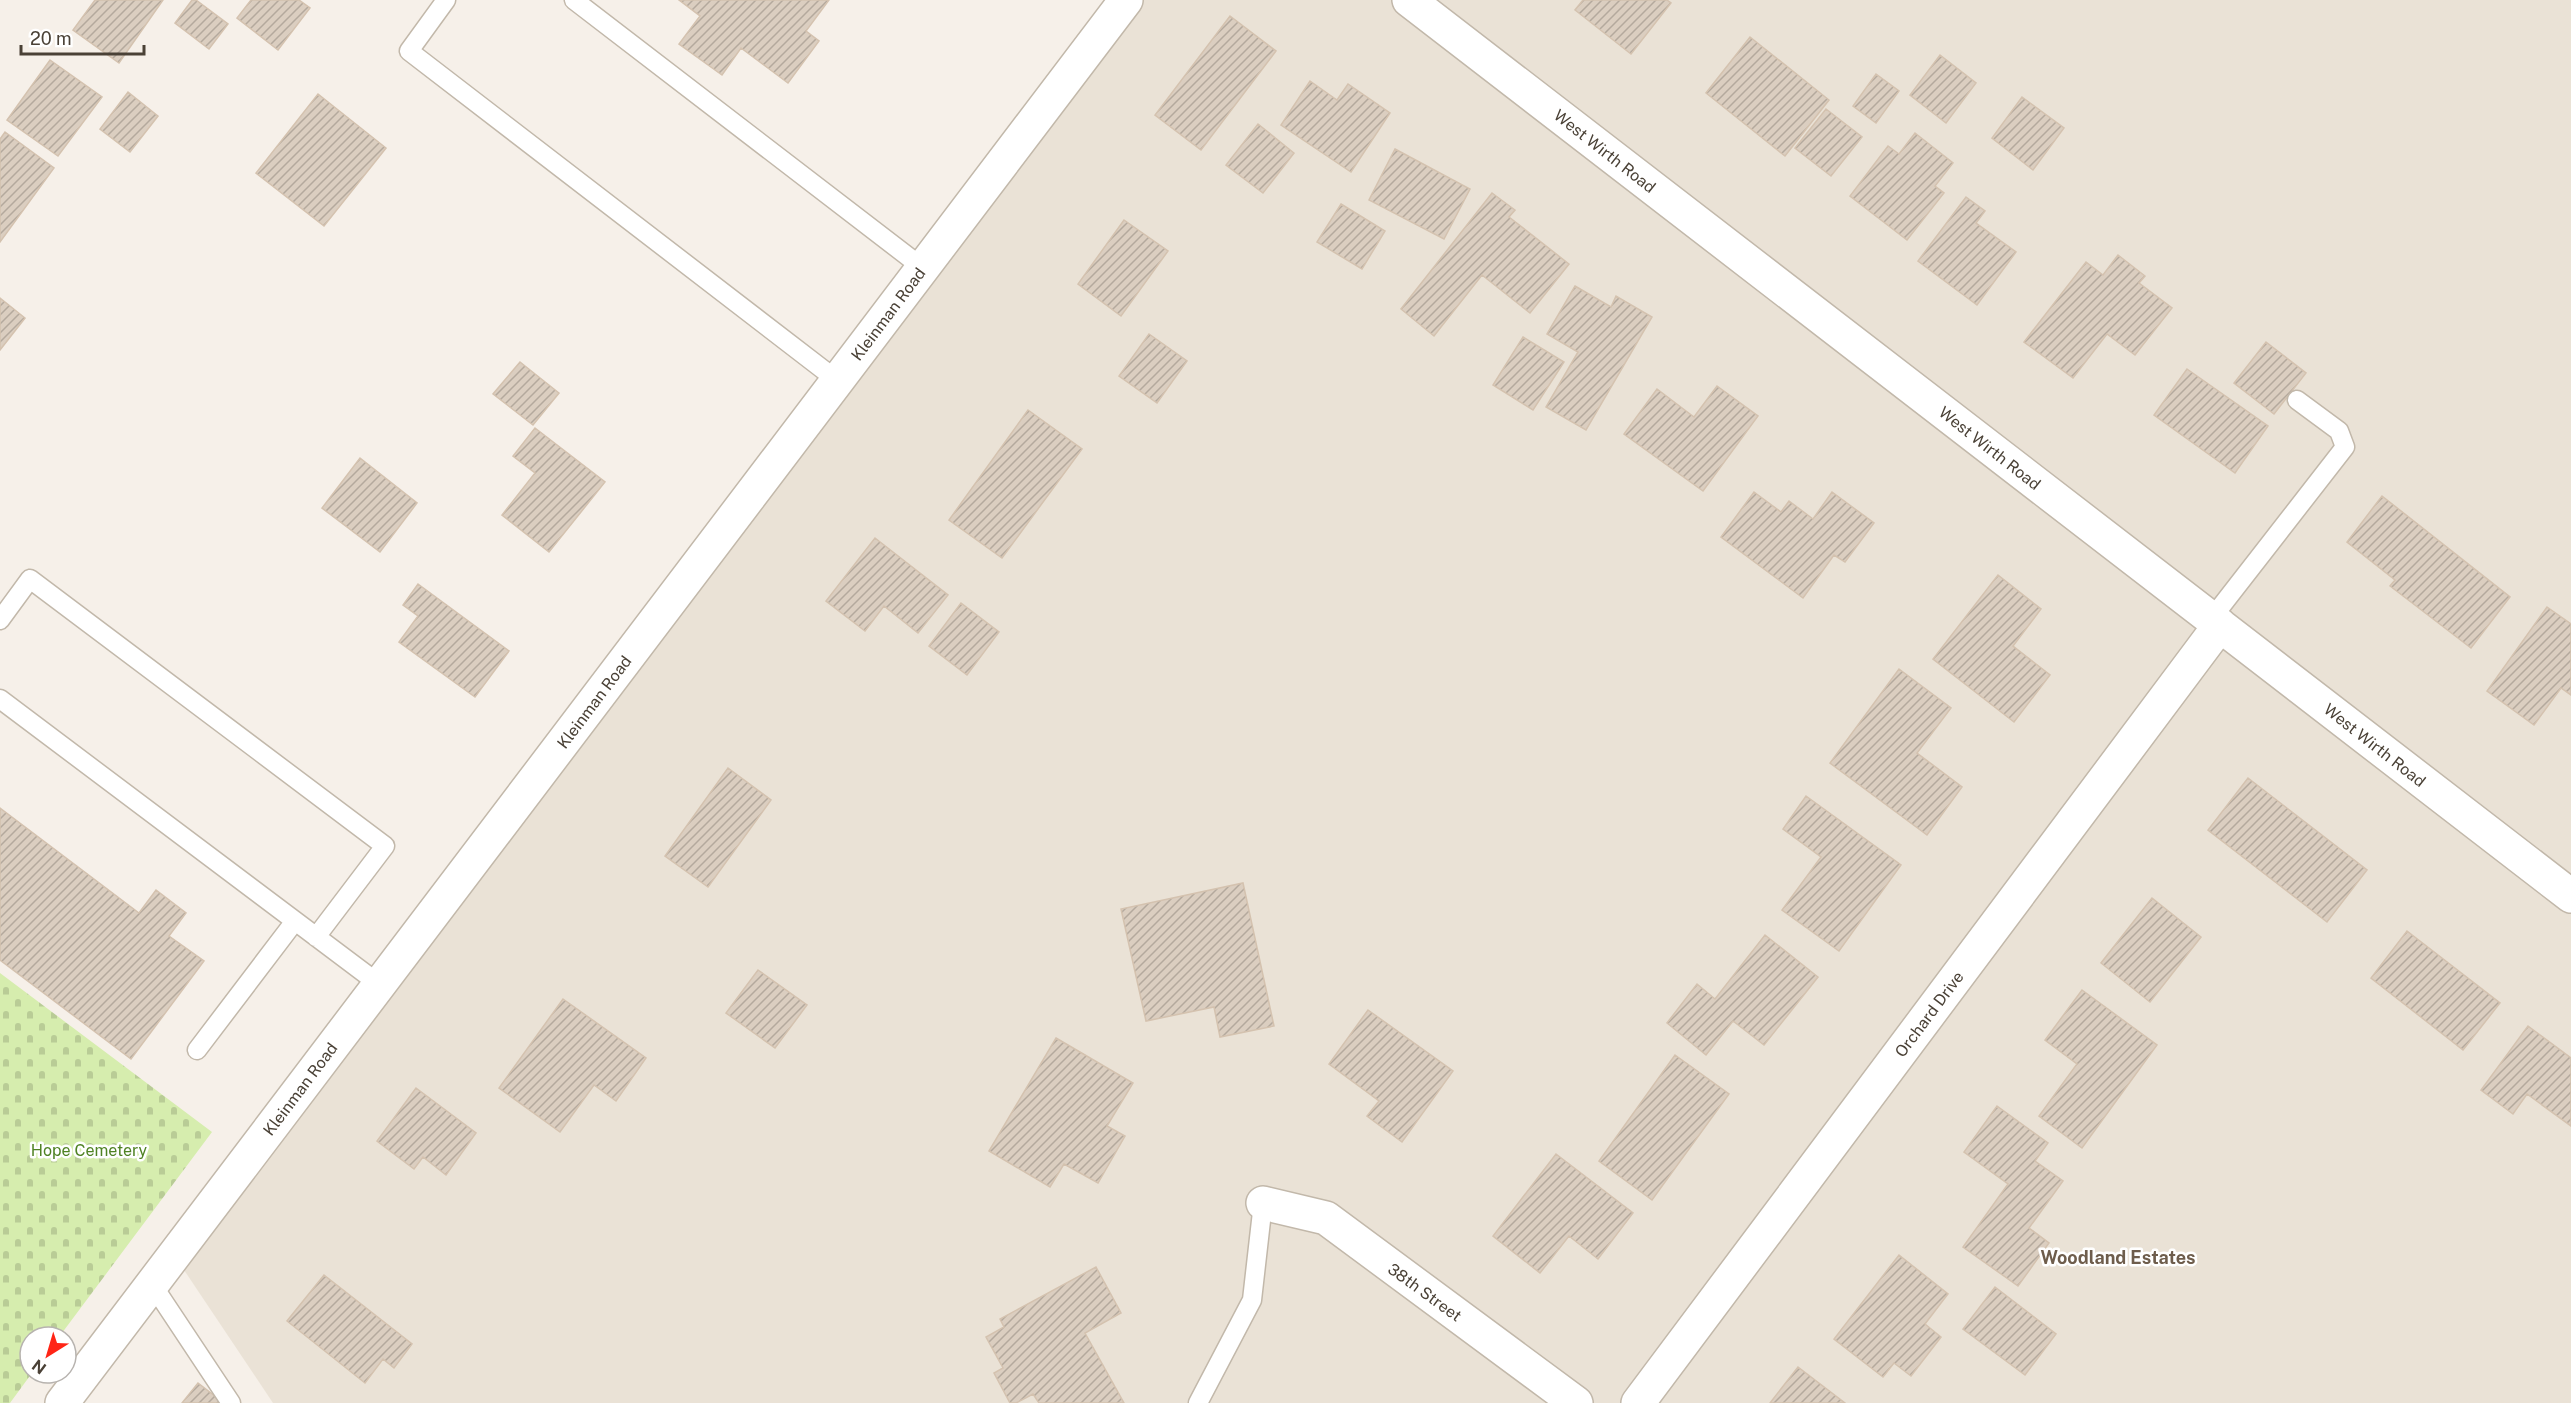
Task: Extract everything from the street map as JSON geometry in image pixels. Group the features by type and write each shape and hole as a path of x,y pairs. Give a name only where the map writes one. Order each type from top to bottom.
{"street":[{"name":"Kleinman Road","path":"62,1403 1126,0"},
{"name":"West Wirth Road","path":"1408,0 2571,896"},
{"name":"Orchard Drive","path":"1638,1403 2216,622"},
{"name":"38th Street","path":"1263,1203 1326,1218 1576,1403"}],"lane":[{"path":"446,0 410,51 838,381"},
{"path":"574,0 922,268"},
{"path":"2216,622 2345,447 2338,431 2297,400"},
{"path":"0,620 30,579 385,846 316,937"},
{"path":"4,709 379,984"},
{"path":"197,1050 295,921"},
{"path":"1198,1403 1252,1300 1263,1203"},
{"path":"152,1284 231,1403"}],"shaded area":[{"path":"1142,0 2571,0 2571,1403 273,1403 182,1267"}],"green space":[{"name":"Hope Cemetery","path":"0,973 212,1132 68,1325 18,1325 18,1385 23,1385 10,1403 0,1403"}],"building":[{"path":"95,0 163,0 119,63 73,30"},
{"path":"192,0 196,0 228,24 209,49 175,23"},
{"path":"251,0 299,0 310,8 278,50 237,18"},
{"path":"679,0 829,0 806,31 819,41 788,83 741,48 722,75 679,44 700,16"},
{"path":"1583,0 1667,0 1671,3 1631,54 1575,10"},
{"path":"1230,16 1276,51 1201,150 1155,115"},
{"path":"1750,37 1829,100 1785,156 1706,93"},
{"path":"1940,55 1976,83 1946,123 1910,95"},
{"path":"50,60 102,97 58,156 7,120"},
{"path":"1876,74 1899,91 1876,123 1853,106"},
{"path":"1310,81 1337,100 1348,84 1390,113 1351,172 1281,125"},
{"path":"128,92 158,116 130,152 100,129"},
{"path":"318,94 386,148 324,226 256,173"},
{"path":"2022,97 2064,128 2033,170 1992,138"},
{"path":"1826,109 1862,137 1831,176 1795,148"},
{"path":"1258,124 1294,153 1263,193 1226,165"},
{"path":"5,132 54,168 0,242 0,139"},
{"path":"1915,133 1953,163 1935,186 1944,193 1907,240 1850,196 1888,146 1899,154"},
{"path":"1395,149 1470,189 1444,239 1369,200"},
{"path":"1492,193 1515,210 1509,217 1569,264 1530,313 1482,275 1434,336 1401,309"},
{"path":"1966,197 1985,211 1976,223 2016,252 1977,305 1918,261"},
{"path":"1341,204 1385,231 1362,269 1317,242"},
{"path":"1124,220 1168,251 1121,316 1078,284"},
{"path":"2118,255 2145,276 2139,283 2172,308 2135,355 2107,334 2073,378 2024,342 2086,262 2103,275"},
{"path":"1575,286 1611,307 1616,296 1652,317 1586,430 1546,407 1578,352 1547,334"},
{"path":"0,298 25,318 0,350"},
{"path":"1149,334 1187,361 1157,403 1119,376"},
{"path":"1523,337 1564,362 1533,410 1493,385"},
{"path":"2266,342 2306,373 2274,414 2234,383"},
{"path":"520,362 559,393 533,425 493,394"},
{"path":"2187,369 2268,426 2235,473 2154,415"},
{"path":"1717,386 1758,416 1703,491 1624,434 1657,389 1694,417"},
{"path":"1028,410 1082,449 1002,558 949,520"},
{"path":"535,428 605,482 549,552 502,515 535,473 513,456"},
{"path":"360,458 417,503 380,552 322,508"},
{"path":"1754,492 1781,512 1789,501 1813,519 1832,492 1874,523 1845,562 1834,555 1803,598 1721,537"},
{"path":"2382,496 2510,597 2471,648 2390,586 2395,580 2347,542"},
{"path":"875,538 948,595 918,633 884,606 865,631 826,601"},
{"path":"1998,575 2041,609 2013,646 2050,675 2014,722 1933,659"},
{"path":"418,584 509,651 475,697 399,642 418,616 403,605"},
{"path":"961,603 999,632 967,675 929,646"},
{"path":"2547,607 2571,624 2571,695 2561,688 2534,725 2487,691"},
{"path":"1899,669 1951,708 1917,753 1962,787 1927,835 1830,763"},
{"path":"728,768 771,800 708,887 665,856"},
{"path":"2248,778 2367,870 2327,922 2208,830"},
{"path":"1806,796 1901,865 1839,951 1782,910 1821,857 1783,829"},
{"path":"0,808 139,913 156,890 186,913 169,936 204,961 131,1059 0,960"},
{"path":"1243,883 1274,1026 1220,1037 1214,1007 1146,1021 1121,909"},
{"path":"2152,898 2201,937 2150,1002 2101,963"},
{"path":"2407,931 2500,1003 2463,1050 2371,978"},
{"path":"1765,935 1818,977 1764,1045 1733,1021 1706,1055 1667,1023 1697,984 1715,999"},
{"path":"758,970 807,1005 775,1048 726,1013"},
{"path":"2082,990 2157,1045 2082,1148 2039,1116 2077,1064 2045,1040"},
{"path":"563,999 646,1058 616,1101 594,1085 560,1132 499,1088"},
{"path":"1368,1010 1453,1071 1402,1142 1367,1116 1379,1101 1329,1064"},
{"path":"2528,1026 2571,1058 2571,1126 2527,1094 2513,1114 2481,1090"},
{"path":"1056,1038 1133,1083 1107,1126 1125,1136 1098,1183 1064,1164 1050,1187 989,1151"},
{"path":"1675,1055 1729,1094 1652,1200 1599,1161"},
{"path":"416,1088 476,1133 446,1175 423,1157 414,1169 377,1141"},
{"path":"1997,1106 2048,1143 2035,1161 2063,1181 2029,1228 2049,1243 2018,1286 1963,1247 2008,1184 1964,1152"},
{"path":"1556,1154 1633,1213 1598,1259 1569,1236 1540,1273 1493,1236"},
{"path":"1899,1255 1948,1294 1925,1324 1941,1337 1911,1376 1894,1363 1883,1377 1834,1339"},
{"path":"1096,1267 1121,1313 1085,1333 1124,1403 1039,1403 1033,1394 1016,1403 1010,1403 994,1373 1003,1368 986,1337 1004,1327 1000,1319"},
{"path":"324,1275 412,1344 394,1368 383,1359 365,1383 287,1321"},
{"path":"1995,1287 2056,1334 2025,1375 1963,1329"},
{"path":"1798,1367 1845,1403 1770,1403"},
{"path":"198,1383 224,1403 182,1403"}],"district":[{"name":"Woodland Estates","path":"2118,1258"}]}
